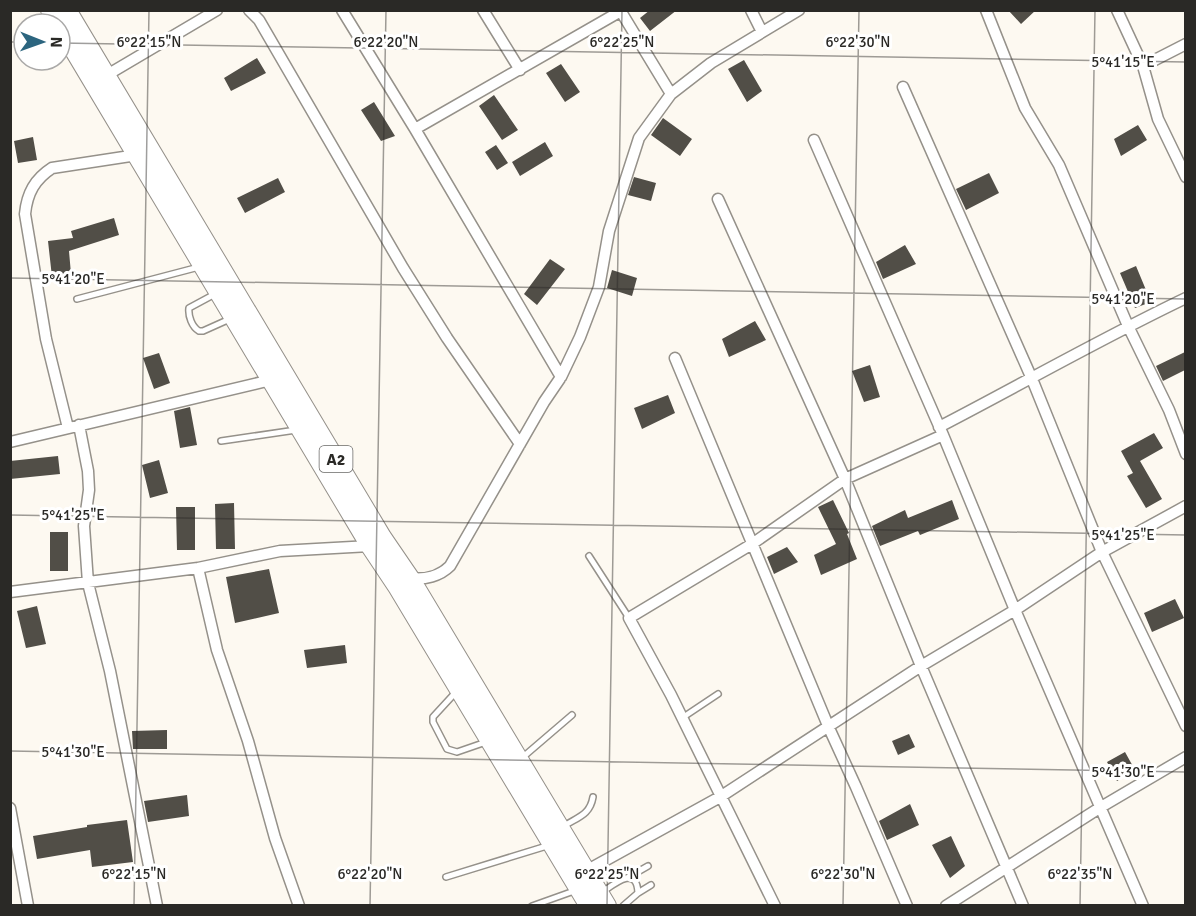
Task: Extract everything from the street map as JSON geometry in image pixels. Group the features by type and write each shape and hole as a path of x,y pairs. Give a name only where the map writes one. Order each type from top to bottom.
{"highway":[{"name":"A2","path":"67,10 382,537 410,578 519,760 579,889 599,902"},
{"name":"A2","path":"72,48 370,546 398,588 490,741 556,837 586,872 599,902"}],"street":[{"path":"107,75 217,10"},
{"path":"249,10 259,20 392,249 447,338 520,444"},
{"path":"342,10 561,377"},
{"path":"483,10 520,70"},
{"path":"751,10 762,32"},
{"path":"410,578 419,579 443,573 450,566 561,377 580,337 599,287 609,231 639,138 671,94 711,63 799,10"},
{"path":"986,10 1025,108 1064,175 1128,326 1169,410 1185,454"},
{"path":"1117,10 1143,66 1158,119 1185,177"},
{"path":"415,129 621,11 671,94"},
{"path":"1143,66 1185,44"},
{"path":"903,87 1032,379 1102,552 1185,726"},
{"path":"814,140 941,431 1143,906"},
{"path":"68,428 46,339 25,214 26,201 33,185 41,175 52,168 137,155"},
{"path":"718,199 845,479 921,666 1023,906"},
{"path":"775,906 682,718 629,618 752,544 845,479 941,431 1128,326 1185,298"},
{"path":"675,358 829,728 907,906"},
{"path":"10,442 271,380"},
{"path":"79,424 88,471 89,490 84,526 88,584 110,671 157,906"},
{"path":"586,872 720,797 921,666 1016,610 1102,552 1185,506"},
{"path":"10,592 88,584 198,568 280,551 370,546"},
{"path":"198,568 217,650 248,741 275,838 299,906"},
{"path":"946,906 1101,807 1185,757"},
{"path":"10,808 28,906"}],"lane":[{"path":"77,299 204,266"},
{"path":"219,292 189,308 188,313 195,329 203,331 234,317"},
{"path":"221,441 301,430"},
{"path":"589,556 629,618"},
{"path":"459,689 433,717 433,722 447,749 457,752 490,741"},
{"path":"682,718 718,694"},
{"path":"519,760 573,715"},
{"path":"446,877 556,837 588,812 593,797"},
{"path":"599,902 625,878 648,866"},
{"path":"625,878 636,883 636,895"},
{"path":"623,906 651,885"},
{"path":"532,906 579,889"}],"building":[{"path":"650,10 677,10 650,31 640,18"},
{"path":"1008,10 1036,10 1021,24"},
{"path":"257,58 266,73 231,91 224,78"},
{"path":"744,60 762,91 747,102 728,69"},
{"path":"561,64 580,92 565,102 546,73"},
{"path":"494,95 518,130 502,140 479,106"},
{"path":"374,102 395,136 381,141 361,110"},
{"path":"663,118 692,139 680,156 651,135"},
{"path":"1138,125 1147,140 1121,156 1114,139"},
{"path":"33,137 37,160 18,163 14,141"},
{"path":"545,142 553,156 520,176 512,162"},
{"path":"496,145 508,163 497,170 485,152"},
{"path":"989,173 999,193 966,210 956,189"},
{"path":"634,177 656,183 651,201 628,195"},
{"path":"278,178 285,192 245,213 237,198"},
{"path":"114,218 119,235 69,251 71,274 52,277 48,241 73,238 71,231"},
{"path":"905,245 916,264 883,279 876,262"},
{"path":"550,259 565,269 537,305 524,294"},
{"path":"1136,266 1151,302 1135,308 1120,273"},
{"path":"612,270 637,278 632,296 607,288"},
{"path":"755,321 766,340 729,357 722,339"},
{"path":"1185,352 1185,370 1163,381 1156,366"},
{"path":"159,353 170,383 154,389 143,358"},
{"path":"870,365 880,397 864,402 852,371"},
{"path":"668,395 675,413 642,429 634,408"},
{"path":"190,407 197,445 180,448 174,411"},
{"path":"1154,433 1163,448 1140,461 1162,499 1146,508 1127,476 1133,473 1121,451"},
{"path":"58,456 60,474 10,479 10,461"},
{"path":"159,460 168,493 150,498 142,465"},
{"path":"833,500 849,533 847,534 857,559 821,575 814,555 836,544 818,507"},
{"path":"952,500 959,519 920,535 918,531 880,546 872,526 905,510 908,518"},
{"path":"234,503 235,549 216,549 215,504"},
{"path":"176,507 195,507 195,550 177,550"},
{"path":"50,532 68,532 68,571 50,571"},
{"path":"787,547 798,562 774,574 767,557"},
{"path":"269,569 279,613 235,623 226,577"},
{"path":"1175,599 1184,618 1152,632 1144,613"},
{"path":"37,606 46,644 26,648 17,611"},
{"path":"345,645 347,663 307,668 304,650"},
{"path":"167,730 167,749 133,749 132,731"},
{"path":"909,734 915,747 898,755 892,741"},
{"path":"1125,752 1135,770 1117,781 1107,762"},
{"path":"187,795 189,816 148,822 144,801"},
{"path":"910,804 919,825 887,840 879,821"},
{"path":"127,820 133,862 92,867 90,850 37,859 33,836"},
{"path":"951,836 965,866 950,878 932,845"}]}
